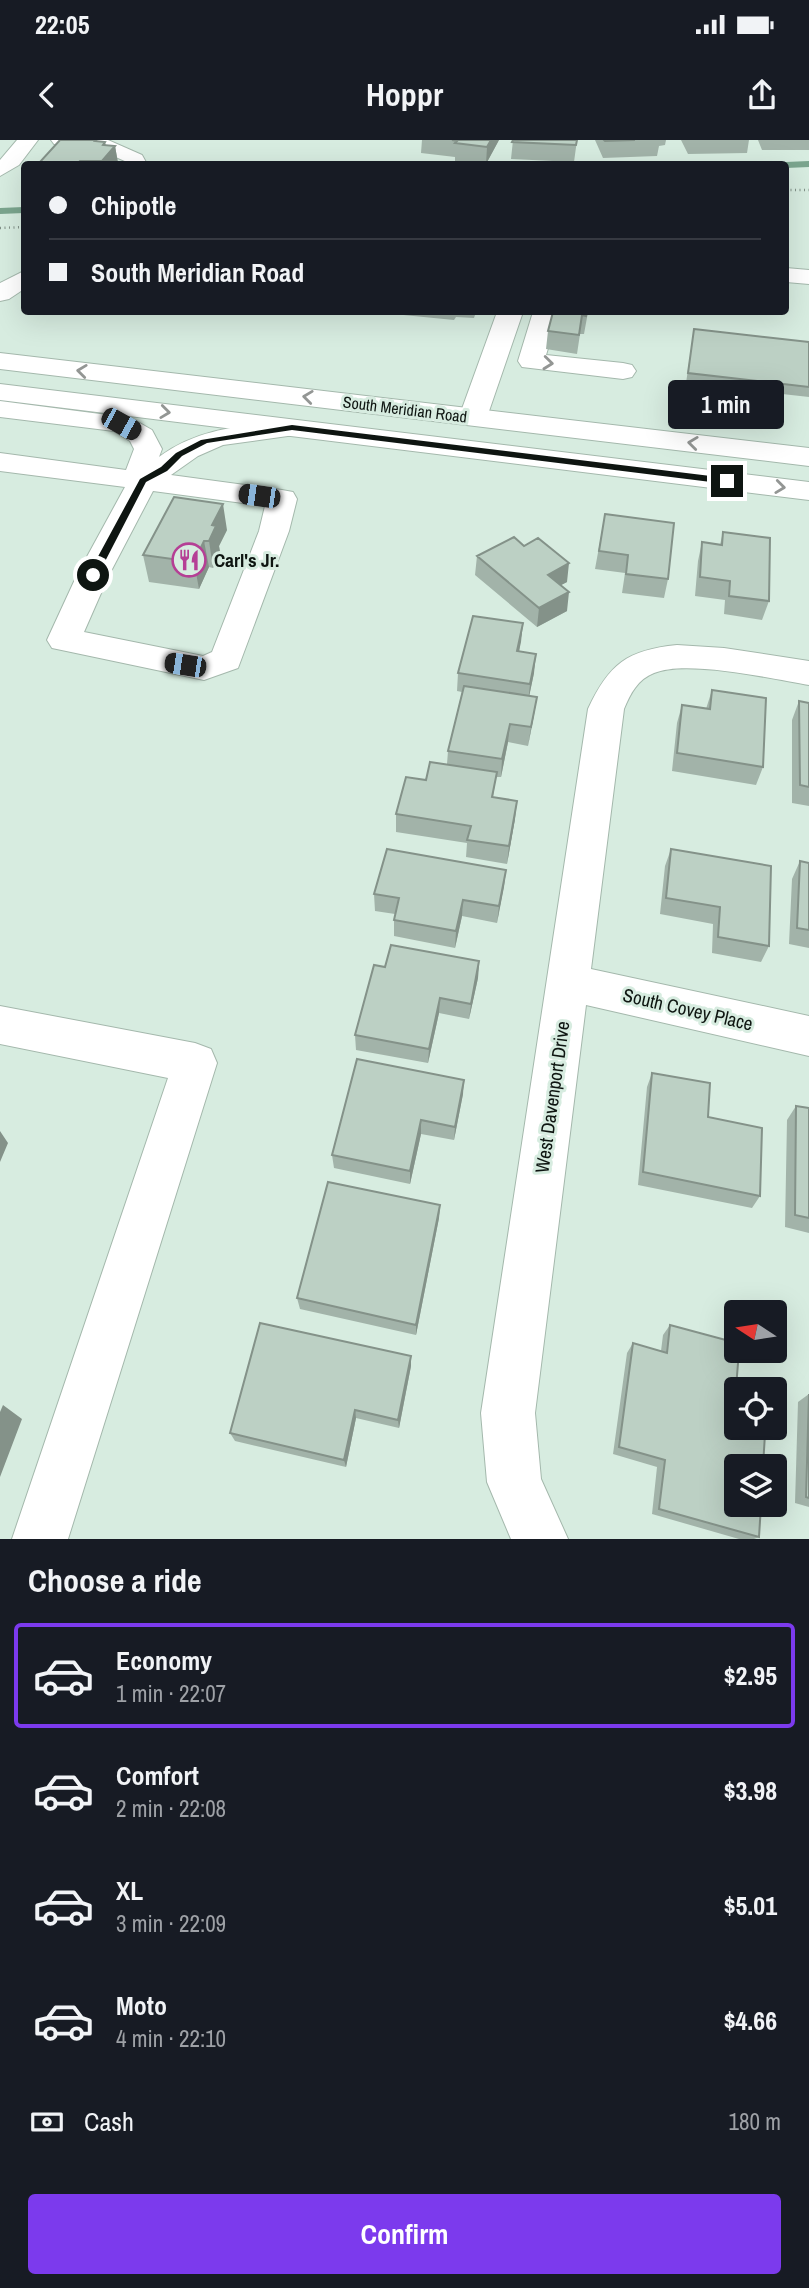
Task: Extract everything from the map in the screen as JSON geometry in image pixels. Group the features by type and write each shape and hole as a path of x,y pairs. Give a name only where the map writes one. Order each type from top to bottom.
{"main road":[{"path":"0,170 12,161 28,140"},
{"path":"61,140 107,146 135,161"},
{"path":"789,275 809,276"},
{"path":"0,294 21,280"},
{"path":"473,417 509,315"},
{"path":"544,315 531,361 622,371"},
{"name":"South Meridian Road","path":"0,361 809,457"},
{"name":"South Meridian Road","path":"0,392 809,491"},
{"path":"0,410 121,424 142,436 148,449 140,466 143,481"},
{"path":"0,462 143,481 282,499 274,531 226,660 204,668 64,640 93,575 143,481 164,469 179,454 204,441 292,428"},
{"name":"West Davenport Drive","path":"540,1539 514,1482 508,1413 606,709 617,683 642,664 674,658 706,658 809,673"},
{"name":"South Covey Place","path":"568,982 809,1036"},
{"path":"0,1025 195,1063 40,1539"}],"path":[{"path":"789,190 809,190"},
{"path":"0,228 21,227"}],"building":[{"path":"60,140 96,140 105,142 103,145 115,146 102,161 41,161"},
{"path":"452,140 491,140 487,147 455,143 457,141"},
{"path":"577,140 576,145 512,142"},
{"path":"552,315 582,315 579,335 548,331"},
{"path":"694,329 809,342 809,387 688,373"},
{"path":"174,497 223,504 212,525 216,526 209,541 204,541 194,562 143,555"},
{"path":"605,514 674,523 668,579 626,574 628,555 599,551"},
{"path":"723,532 770,538 769,601 729,596 730,581 700,577 702,542 722,545"},
{"path":"514,537 524,546 538,538 569,563 548,575 569,592 539,608 477,556"},
{"path":"473,616 523,623 517,651 536,654 530,684 458,673"},
{"path":"464,686 537,697 531,727 510,724 502,759 448,751"},
{"path":"712,690 766,698 763,767 677,753 682,705 710,709"},
{"path":"799,701 809,703 809,787 800,785"},
{"path":"430,762 497,772 492,797 517,801 509,846 467,840 471,826 396,814 406,777 426,780"},
{"path":"387,849 506,870 499,906 463,900 456,931 394,920 399,898 374,894"},
{"path":"671,849 771,866 769,946 718,937 720,907 666,898"},
{"path":"800,861 809,863 809,930 797,928"},
{"path":"391,945 479,961 471,1004 440,998 429,1049 355,1035 374,965 385,967"},
{"path":"357,1059 464,1080 455,1127 421,1120 410,1171 332,1155"},
{"path":"652,1073 710,1083 708,1117 762,1128 760,1196 643,1172"},
{"path":"796,1106 809,1108 809,1218 795,1215"},
{"path":"328,1182 440,1205 416,1325 297,1298"},
{"path":"260,1323 411,1356 398,1420 355,1410 344,1460 230,1433"},
{"path":"670,1325 724,1340 724,1363 738,1363 737,1377 724,1377 724,1440 765,1440 764,1454 724,1454 724,1517 760,1517 759,1537 659,1509 665,1460 619,1447 633,1343 667,1353"},
{"path":"809,1394 809,1498 806,1497"}],"waterway":[{"path":"789,165 809,164"},
{"path":"0,211 21,210"}],"place":[{"name":"Carl's Jr.","path":"189,560"}],"route":[{"path":"93,575 143,481 164,469 179,454 204,441 241,435 292,428 727,481"}]}
